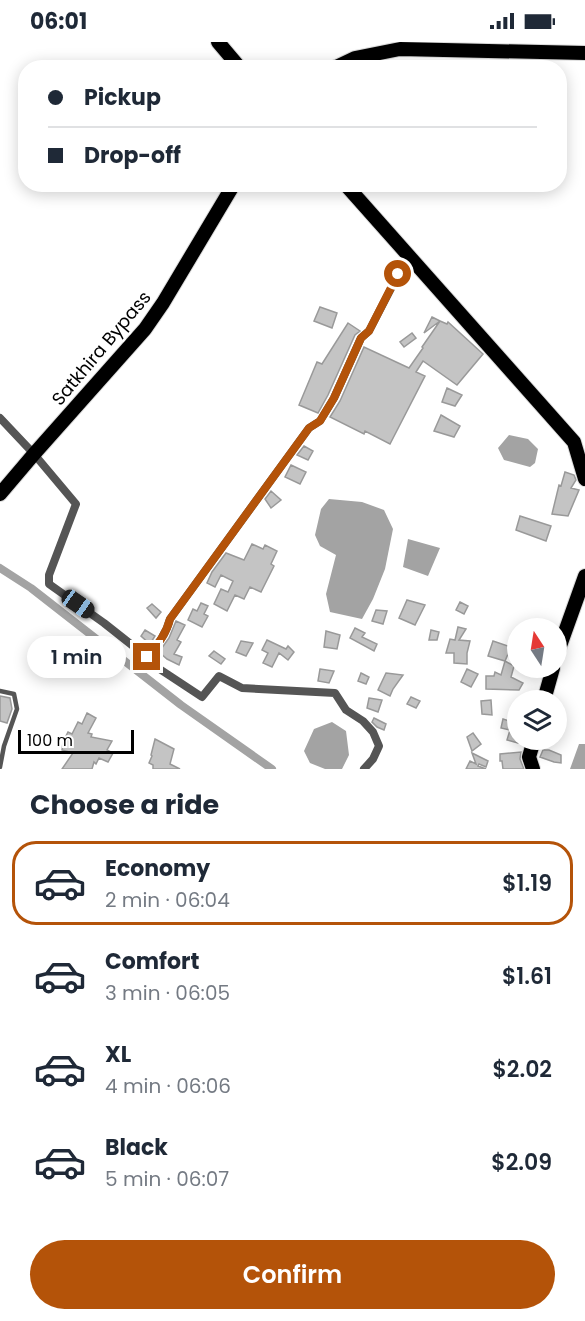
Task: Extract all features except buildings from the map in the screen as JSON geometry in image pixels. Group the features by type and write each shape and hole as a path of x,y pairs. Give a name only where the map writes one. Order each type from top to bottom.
{"highway":[{"path":"218,42 233,60"},
{"path":"351,60 400,49 585,53"},
{"name":"Satkhira Bypass","path":"0,494 145,329 175,284 229,192"},
{"path":"352,192 574,442 585,479"},
{"path":"567,626 585,576"},
{"path":"531,750 529,757 533,769"}],"street":[{"path":"147,657 161,641 170,619 273,475 309,428 320,421 334,398 361,338 369,331 407,254"},
{"path":"2,424 34,454 76,504 51,568 49,584 104,623 158,668 202,697 219,676 242,688 335,693 346,710 363,721 373,732 379,746 373,759 364,769"}],"lane":[{"path":"0,691 15,694 17,710 4,746 0,767"}],"shaded area":[{"path":"509,435 528,439 538,449 535,463 530,467 504,460 498,448"},
{"path":"329,499 362,502 384,510 393,529 385,569 362,619 330,612 326,594 336,555 320,546 315,535 321,509"},
{"path":"408,539 440,548 428,576 403,567"},
{"path":"332,722 346,731 349,755 342,769 325,769 310,763 304,751 314,729"},
{"path":"579,744 585,744 585,769 570,769"}],"waterway":[{"path":"0,568 31,588 181,705 272,769"}],"route":[{"path":"147,657 161,641 170,619 273,475 309,428 320,421 334,398 361,338 369,331 398,274"}]}
